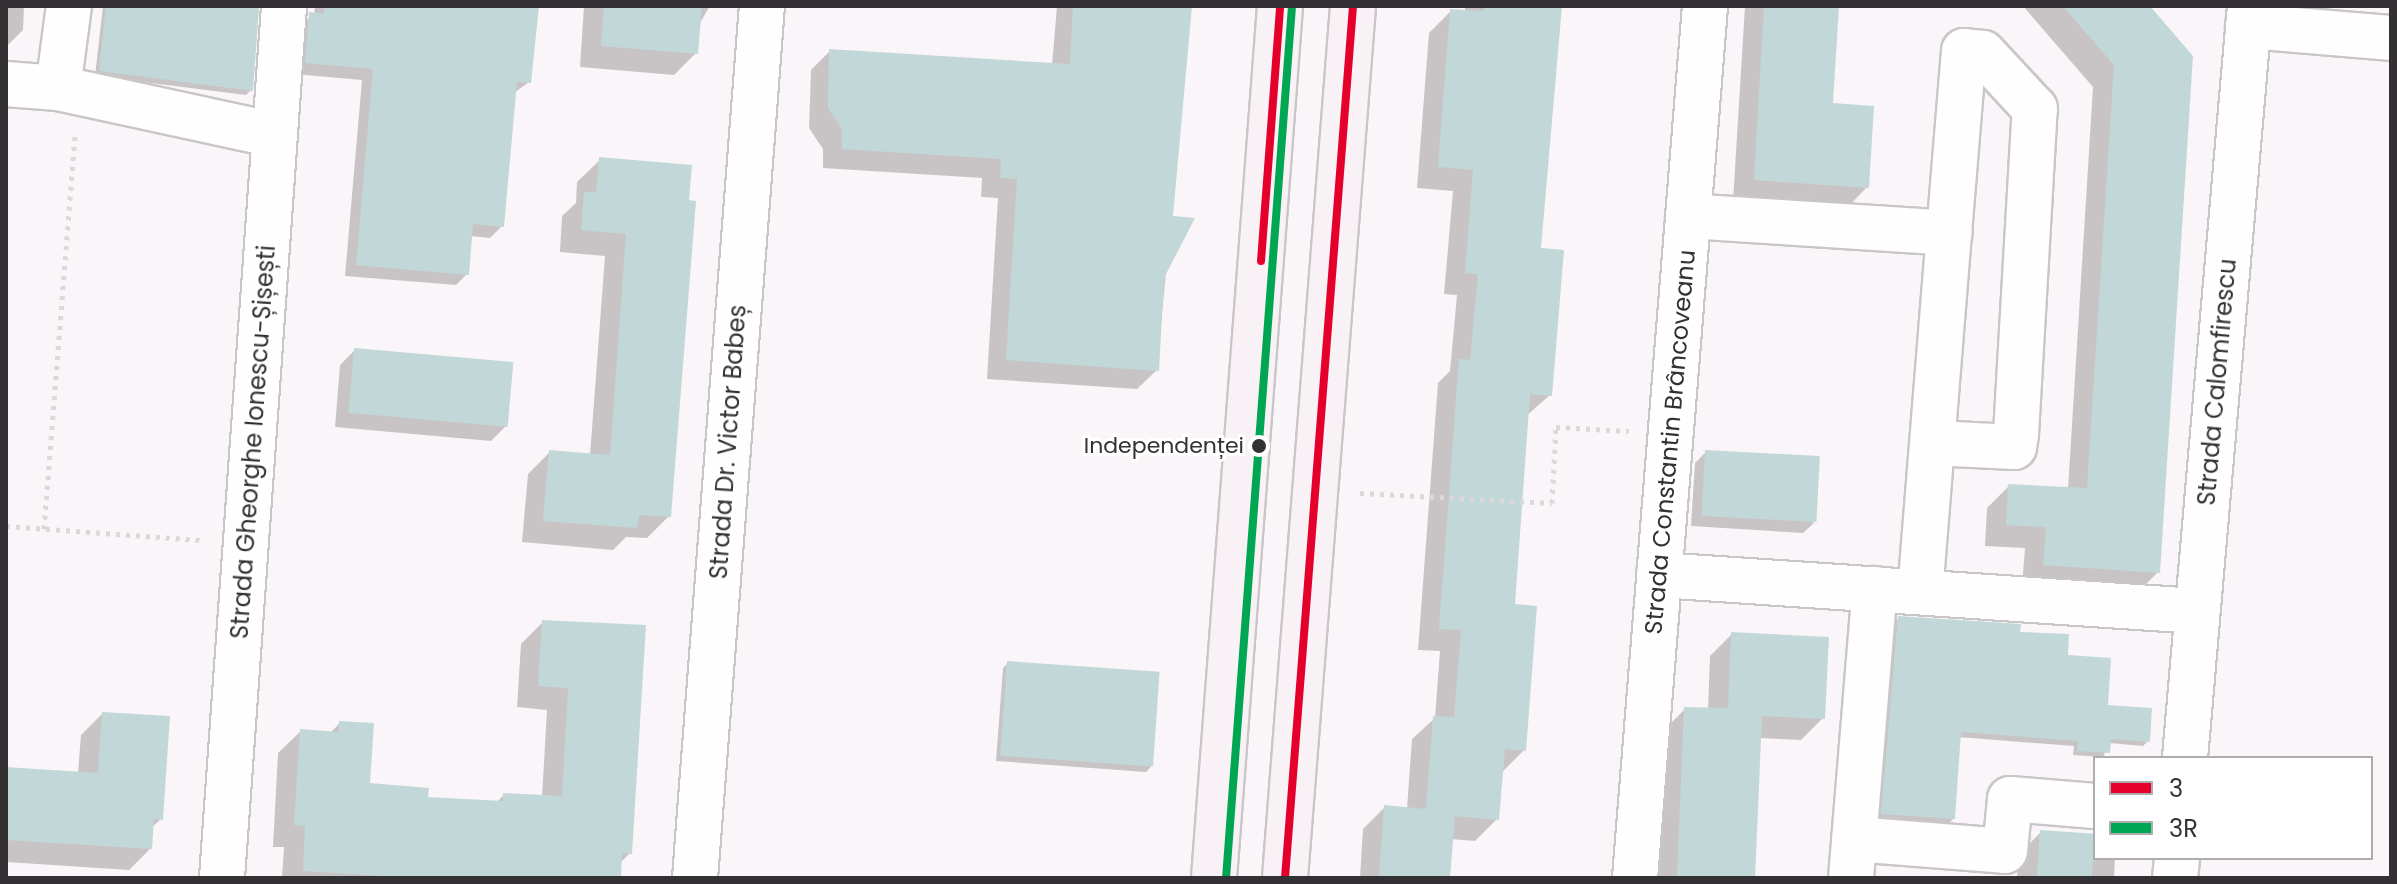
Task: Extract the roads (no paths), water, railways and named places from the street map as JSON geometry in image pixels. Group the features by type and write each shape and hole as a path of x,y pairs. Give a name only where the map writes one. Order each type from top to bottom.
{"main road":[{"path":"1214,878 1280,6"},
{"path":"1285,878 1353,6"}],"street":[{"path":"68,91 69,6"},
{"name":"Strada Gheorghe Ionescu-Șișești","path":"222,878 284,6"},
{"name":"Strada Dr. Victor Babeș","path":"695,878 762,6"},
{"name":"Strada Constantin Brâncoveanu","path":"1635,878 1705,6"},
{"path":"2249,16 2391,38"},
{"name":"Strada Calomfirescu","path":"2185,756 2249,16"},
{"path":"1920,592 1964,51 1983,53 2035,109 2016,434 2014,447 1933,443"},
{"path":"6,84 68,91 275,135"},
{"path":"1688,216 1949,233"},
{"path":"1659,575 2197,611"},
{"path":"1875,589 1852,858 2005,851 2010,799 2093,806"}],"place":[{"name":"Independenței","path":"1259,446"}]}
